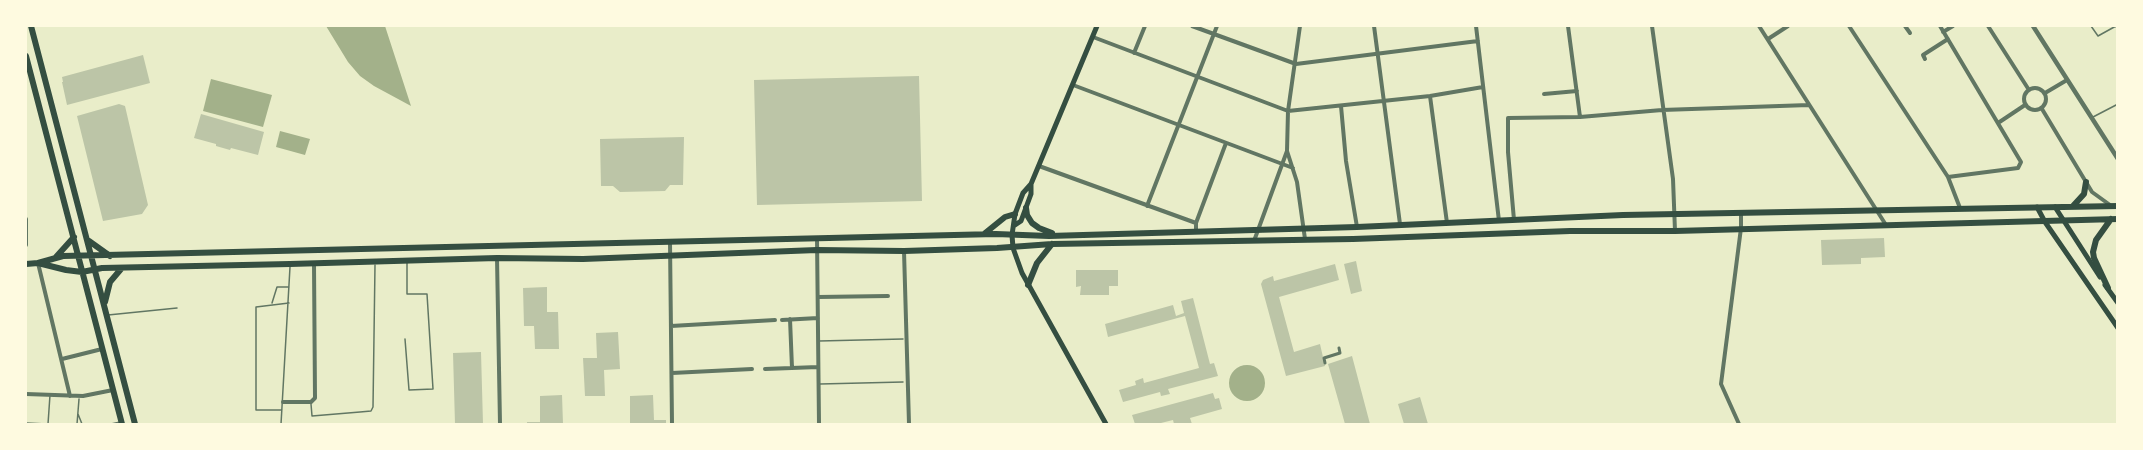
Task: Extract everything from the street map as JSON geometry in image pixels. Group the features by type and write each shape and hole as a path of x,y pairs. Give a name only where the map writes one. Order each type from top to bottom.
{"main road":[{"path":"31,26 135,424"},
{"path":"1097,26 1039,166 1031,184 1023,193 1015,214 1012,235 1018,265 1106,424"},
{"path":"26,57 27,68 122,423"},
{"path":"2073,206 2084,194 2086,182"},
{"path":"1015,225 1021,221 1031,194 1031,184"},
{"path":"26,264 56,257 92,256 817,238 1061,235 1196,227 1258,230 1304,229 1674,214 2115,206"},
{"path":"2037,207 2118,328"},
{"path":"2055,207 2118,303"},
{"path":"1026,208 1029,219 1035,226 1061,235"},
{"path":"983,235 1005,217 1015,214"},
{"path":"38,263 82,272 123,268 497,258 583,259 817,250 1013,248 1052,244 1305,240 1570,231 1675,231 2114,219"},
{"path":"2108,288 2093,252 2096,240 2114,219"},
{"path":"56,257 74,237"},
{"path":"87,239 110,256"},
{"path":"1028,285 1037,263 1052,244"},
{"path":"105,305 110,282 123,268"}],"street":[{"path":"1134,52 1145,26"},
{"path":"1192,26 1296,64 1478,41"},
{"path":"1147,206 1217,26"},
{"path":"1254,241 1287,151 1288,111 1300,26"},
{"path":"1374,26 1400,224"},
{"path":"1476,26 1499,220"},
{"path":"1568,26 1580,117"},
{"path":"1652,26 1673,178 1675,231"},
{"path":"1759,26 1886,225"},
{"path":"1767,39 1788,26"},
{"path":"1849,26 1948,177 1961,209"},
{"path":"1905,26 1910,33"},
{"path":"1940,26 2021,162 2018,168 1948,177"},
{"path":"1943,32 1953,26"},
{"path":"1988,26 2029,90"},
{"path":"2032,26 2118,159"},
{"path":"1092,37 1288,111 1430,96 1483,87"},
{"path":"1925,59 1923,55 1948,39"},
{"path":"2045,93 2067,80"},
{"path":"1072,85 1293,168"},
{"path":"2042,109 2031,110 2025,105 2024,95 2036,88 2045,93"},
{"path":"1544,94 1577,91"},
{"path":"2042,109 2046,103 2045,93"},
{"path":"1430,96 1447,223"},
{"path":"1514,220 1508,152 1508,118 1580,117 1662,110 1810,105"},
{"path":"1998,123 2025,105"},
{"path":"1341,106 1346,161 1357,227"},
{"path":"2042,109 2086,182 2097,196 2115,206"},
{"path":"1039,166 1147,206 1196,227 1226,143"},
{"path":"1287,151 1297,182 1305,240"},
{"path":"1739,424 1721,384 1741,214"},
{"path":"26,219 26,245"},
{"path":"817,238 819,424"},
{"path":"670,242 672,424"},
{"path":"904,250 909,424"},
{"path":"497,258 500,424"},
{"path":"38,263 70,396"},
{"path":"283,402 310,402 315,398 315,263"},
{"path":"818,297 888,296"},
{"path":"782,320 818,318"},
{"path":"790,319 792,368"},
{"path":"671,327 775,320"},
{"path":"62,359 103,348"},
{"path":"1325,363 1324,358 1340,353 1339,348"},
{"path":"765,369 819,367"},
{"path":"672,373 752,369"},
{"path":"26,393 80,396 113,390"}],"lane":[{"path":"2091,26 2098,36 2117,26"},
{"path":"2092,118 2118,104"},
{"path":"405,339 409,390 433,389 427,294 407,294 407,261"},
{"path":"310,402 312,416 371,411 373,407 375,262"},
{"path":"281,424 290,264"},
{"path":"272,304 277,287 290,288"},
{"path":"282,410 256,410 256,307 289,303"},
{"path":"107,315 177,308"},
{"path":"818,340 903,339"},
{"path":"819,384 903,382"},
{"path":"26,423 47,424 50,395"},
{"path":"77,424 80,396"},
{"path":"78,413 82,424"},
{"path":"111,424 122,423"}],"shaded area":[{"path":"326,26 385,26 411,106 360,76 348,62"},
{"path":"211,79 272,95 263,127 203,111"},
{"path":"280,131 310,139 305,155 276,147"},
{"path":"1247,365 1260,370 1265,383 1260,396 1247,401 1234,396 1229,383 1234,370"}],"building":[{"path":"143,55 150,83 67,105 62,77"},
{"path":"919,76 922,201 757,205 754,80"},
{"path":"119,104 125,106 148,205 142,214 103,221 77,116"},
{"path":"201,114 264,132 258,155 231,148 230,150 194,138"},
{"path":"684,137 683,185 670,185 665,191 620,192 613,186 601,186 600,139"},
{"path":"1884,238 1885,257 1861,258 1861,264 1822,265 1821,240"},
{"path":"1356,261 1362,291 1351,294 1344,264"},
{"path":"1335,264 1339,280 1279,297 1294,352 1320,344 1325,366 1286,376 1261,284 1263,280 1273,276 1274,281"},
{"path":"1076,270 1118,270 1118,286 1109,286 1109,295 1080,295 1081,286 1076,287"},
{"path":"547,287 547,312 558,312 559,349 535,349 534,326 524,326 523,288"},
{"path":"1193,298 1210,364 1214,363 1218,376 1168,389 1170,394 1161,396 1160,392 1123,402 1119,390 1136,385 1135,381 1143,378 1144,383 1199,368 1185,316 1108,337 1105,324 1173,305 1176,316 1184,313 1181,301"},
{"path":"618,332 620,369 604,370 605,396 585,396 583,358 597,358 596,333"},
{"path":"481,352 483,424 455,424 453,353"},
{"path":"1352,356 1370,424 1345,424 1328,364"},
{"path":"1213,393 1215,399 1219,398 1222,409 1190,418 1192,424 1174,424 1173,420 1157,424 1135,424 1132,415"},
{"path":"562,395 563,424 527,424 527,422 540,422 540,396"},
{"path":"653,395 654,420 666,420 666,424 630,424 630,396"},
{"path":"1420,397 1428,424 1404,424 1398,404"}]}
